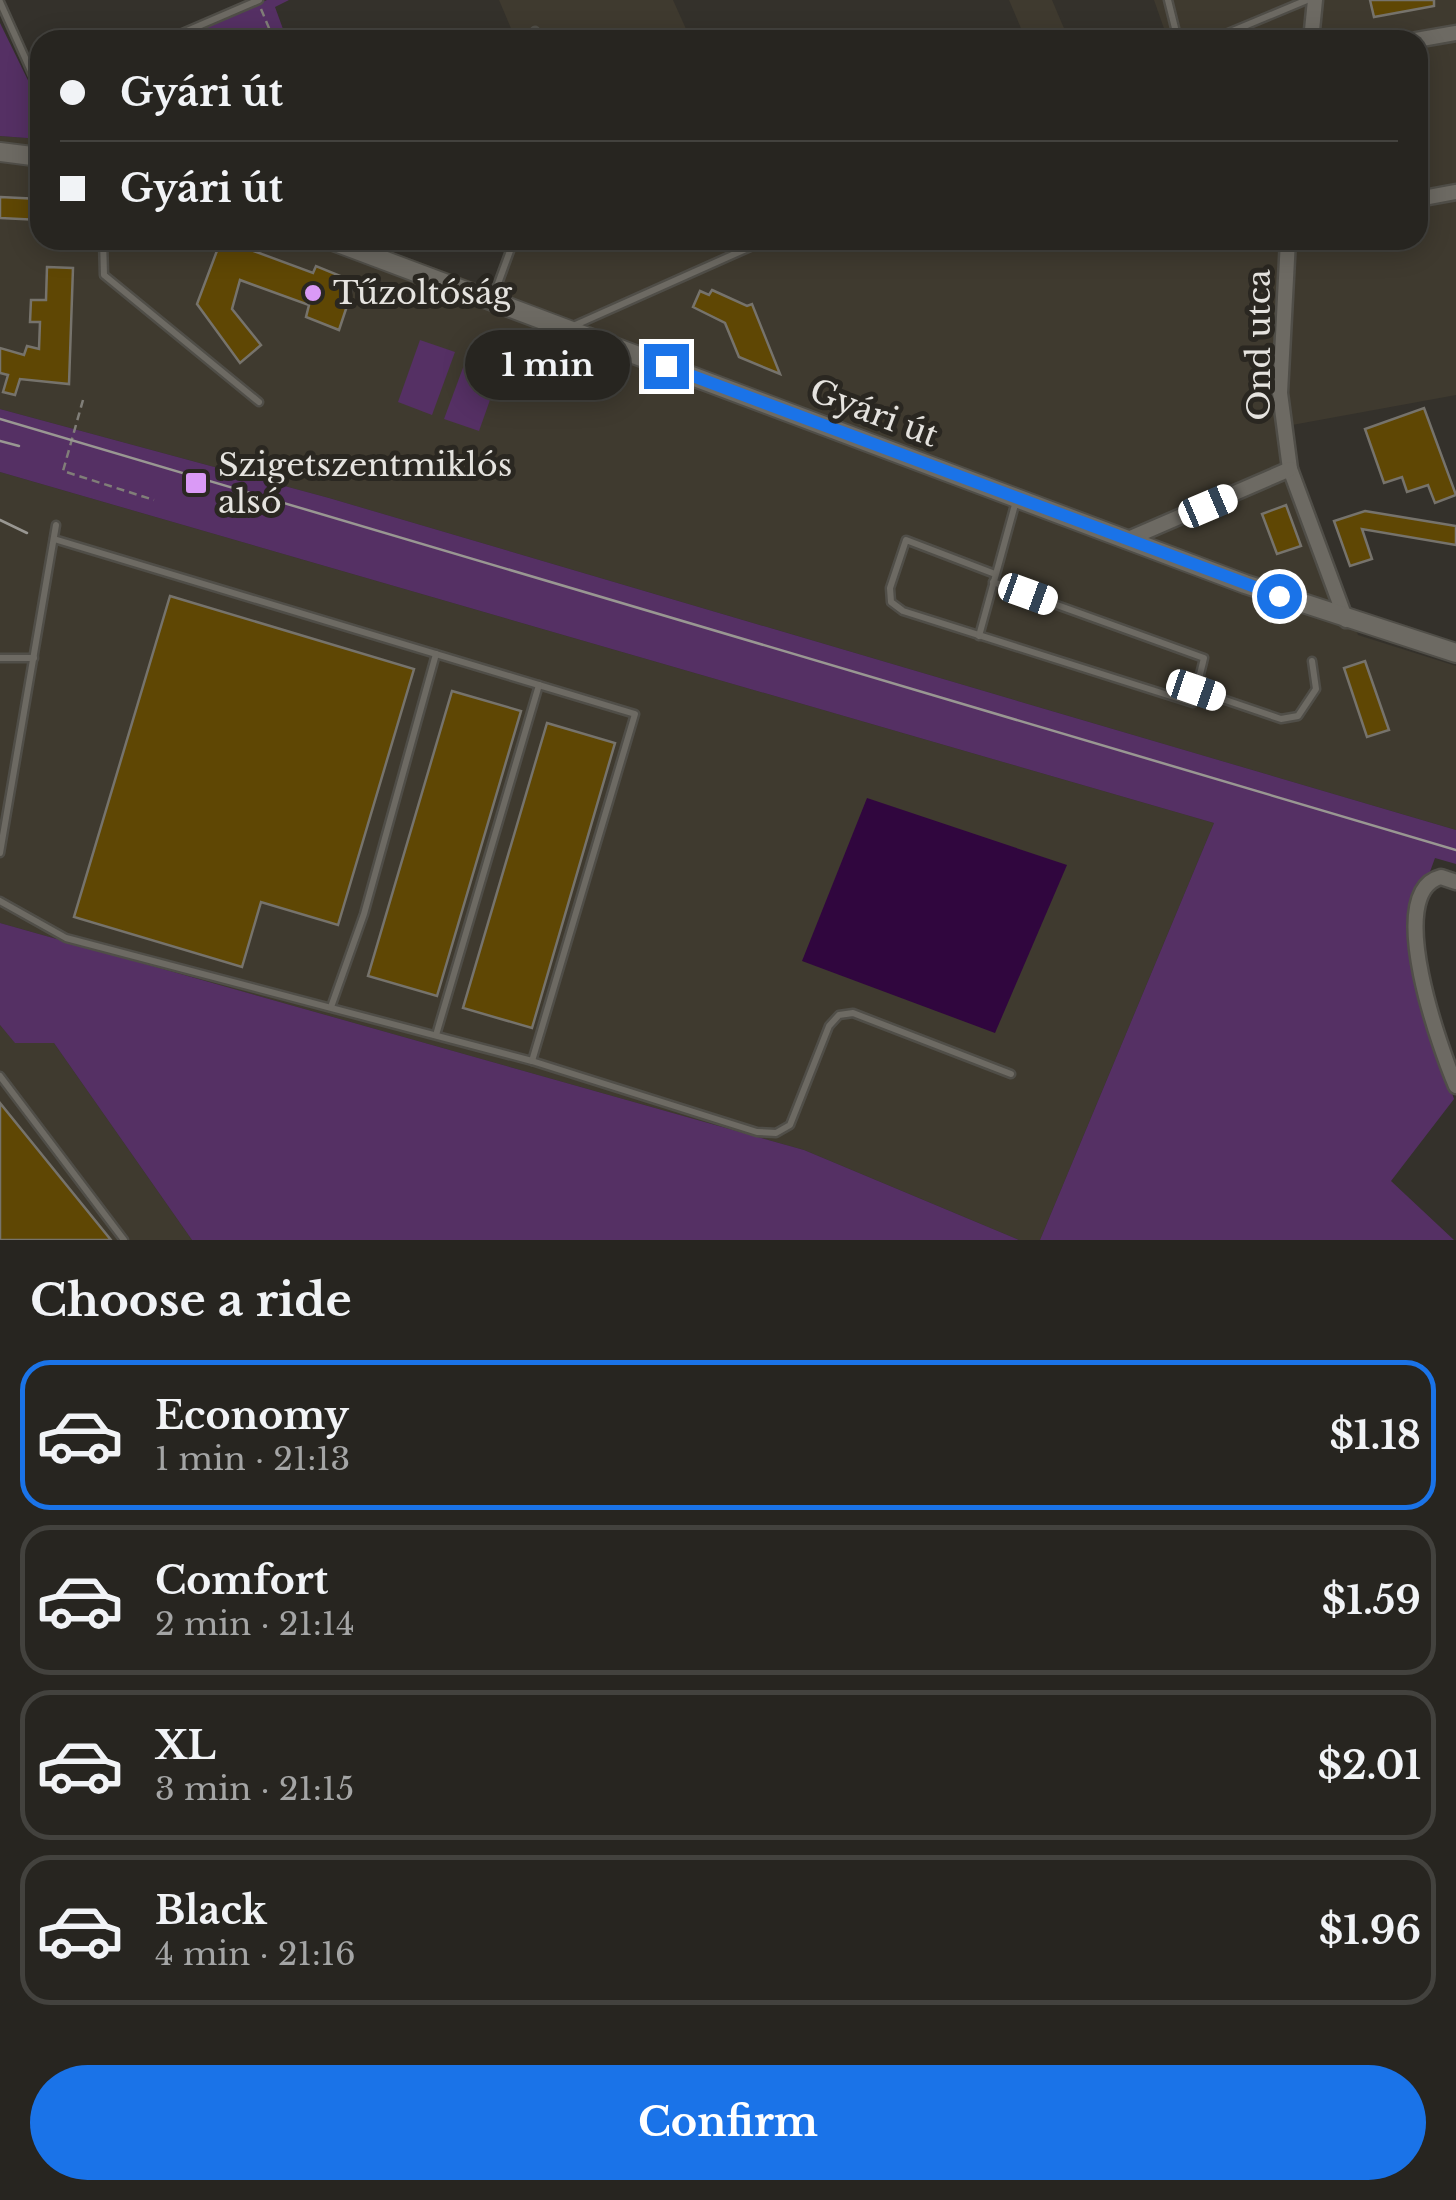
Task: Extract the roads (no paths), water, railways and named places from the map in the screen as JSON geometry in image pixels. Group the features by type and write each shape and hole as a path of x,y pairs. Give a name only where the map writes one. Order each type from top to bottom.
{"street":[{"path":"1312,30 1315,0"},
{"path":"1428,38 1456,32"},
{"path":"0,152 30,156"},
{"path":"1428,196 1456,192"},
{"name":"Gyári út","path":"357,250 1017,500 1346,620 1456,654"},
{"name":"Ond utca","path":"1287,250 1280,394 1290,469 1346,620"},
{"path":"1126,540 1290,469"},
{"path":"1449,880 1430,884 1419,907 1418,950 1432,1030 1456,1086"}],"lane":[{"path":"189,30 258,0"},
{"path":"1168,0 1176,30"},
{"path":"1235,30 1307,0"},
{"path":"0,2 30,69"},
{"path":"103,250 104,275 259,402"},
{"path":"492,301 510,250"},
{"path":"568,329 744,250"},
{"path":"979,636 1017,500"},
{"path":"0,854 56,526"},
{"path":"54,539 635,714 532,1061"},
{"path":"906,540 1204,658 1193,703 979,636 902,612 891,602 890,588 906,540"},
{"path":"331,1008 364,914 436,654"},
{"path":"0,658 34,658"},
{"path":"1196,690 1280,719 1298,716 1316,689 1312,661"},
{"path":"436,1035 540,685"},
{"path":"0,901 66,938 532,1061 757,1132 776,1133 790,1124 829,1026 839,1016 853,1013 1011,1074"},
{"path":"0,1076 124,1240"}],"tram line":[{"path":"0,419 1456,850"},
{"path":"0,441 19,446"},
{"path":"0,520 27,533"}],"place":[{"name":"Tűzoltóság","path":"313,293"},
{"name":"Szigetszentmiklós alsó","path":"196,483"}]}
